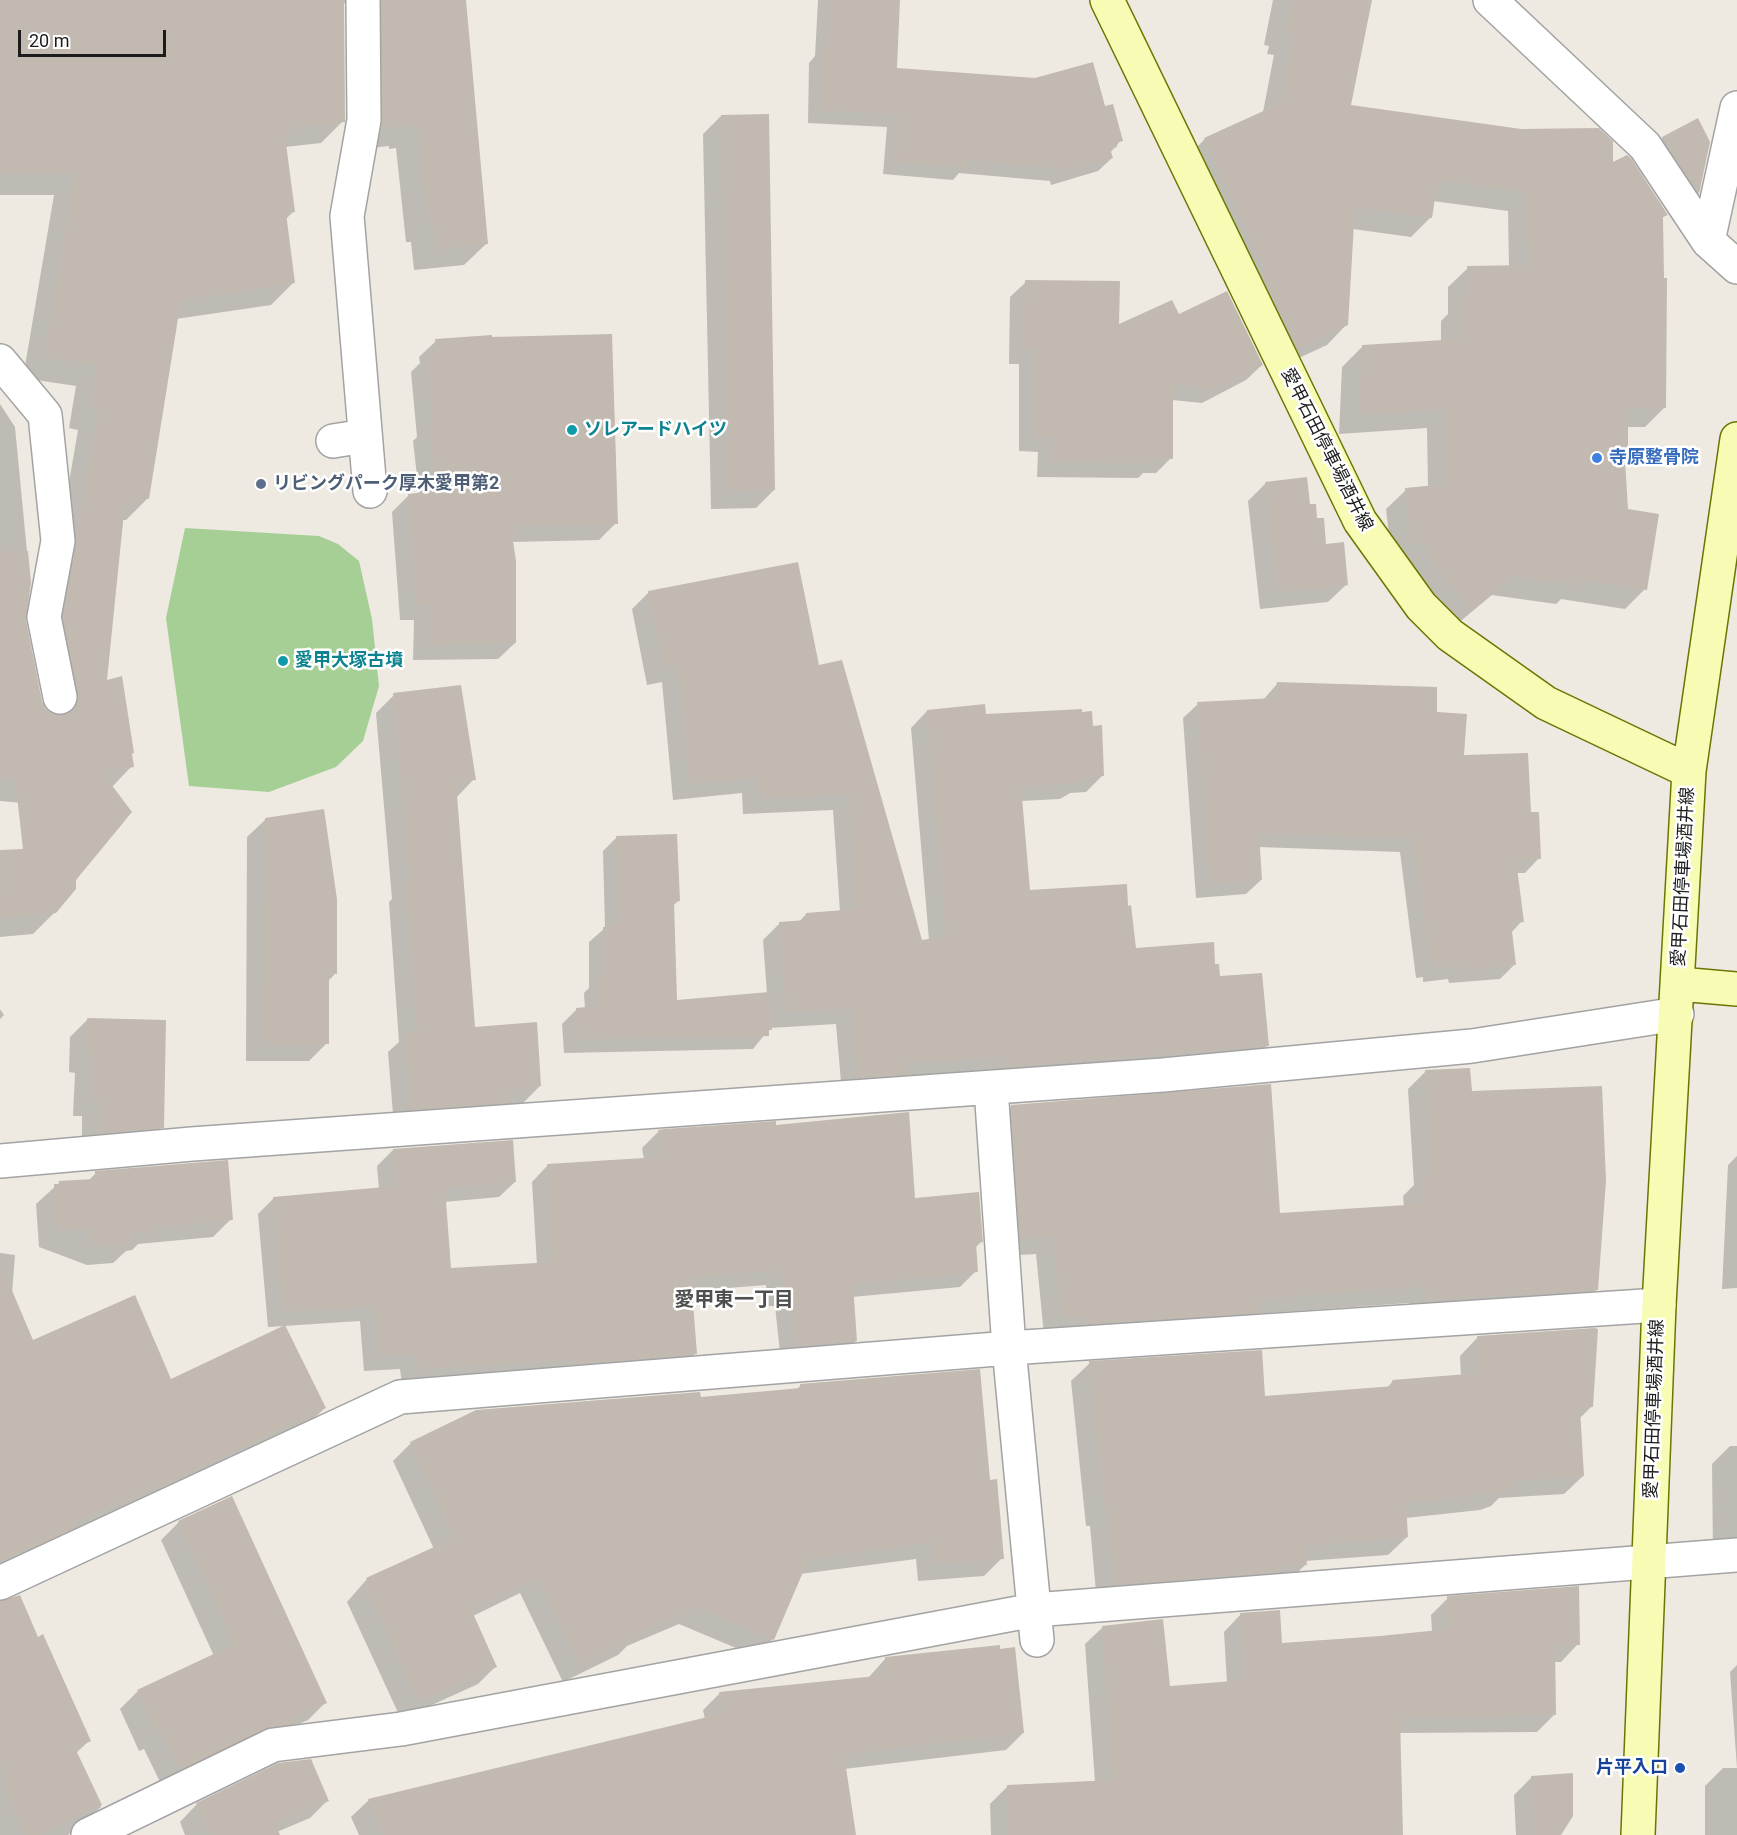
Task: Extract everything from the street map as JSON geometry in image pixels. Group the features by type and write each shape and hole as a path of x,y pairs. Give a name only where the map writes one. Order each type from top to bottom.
{"main road":[{"name":"愛甲石田停車場酒井線","path":"1107,0 1360,521 1421,606 1450,635 1546,704 1689,771"},
{"name":"愛甲石田停車場酒井線","path":"1638,1835 1659,1305 1678,999 1689,771 1737,439"},
{"name":"愛甲石田停車場酒井線","path":"1678,999 1737,989"}],"street":[{"path":"363,0 364,120 347,216 370,491"},
{"path":"1490,0 1645,146 1708,241 1737,267"},
{"path":"1708,241 1737,108"},
{"path":"0,361 45,415 58,542 44,617 60,697"},
{"path":"333,441 365,436"},
{"path":"0,1161 192,1144 990,1088 1472,1046 1678,999"},
{"path":"990,1088 1009,1348 1036,1625"},
{"path":"0,1583 400,1397 1009,1348 1659,1305"},
{"path":"88,1835 273,1745 401,1729 1036,1625 1649,1561 1737,1556"}],"green space":[{"path":"185,528 319,536 338,544 359,561 372,619 379,686 363,741 336,767 269,792 189,786 166,618"}],"building":[{"path":"0,0 344,0 345,122 290,128 290,135 285,136 295,212 286,213 295,283 181,300 149,499 142,498 140,505 125,502 107,680 122,676 134,753 132,754 134,767 102,772 132,812 76,880 76,889 56,913 0,917 2,850 23,849 15,779 0,777 0,552 28,551 31,583 26,620 42,701 46,709 53,714 64,715 73,711 78,702 63,617 99,408 90,407 97,365 44,357 75,173 0,174"},
{"path":"382,0 466,0 488,244 436,249 433,220 428,221 418,127 411,128 411,125 382,128"},
{"path":"830,0 900,0 897,68 1035,78 1093,62 1105,106 1113,104 1123,141 1116,143 1117,147 1110,149 1113,158 1064,172 1063,168 968,160 967,167 896,162 899,114 821,110 822,48 828,48"},
{"path":"1292,0 1372,0 1351,105 1521,129 1599,128 1613,141 1613,162 1627,155 1631,158 1668,215 1663,217 1664,278 1667,278 1666,408 1628,408 1628,452 1625,460 1628,509 1659,514 1647,590 1579,579 1577,585 1514,576 1471,610 1428,557 1427,542 1411,543 1405,488 1447,484 1446,409 1359,415 1362,345 1460,339 1460,300 1467,300 1467,266 1529,265 1527,192 1438,180 1432,218 1355,207 1348,325 1297,349 1262,275 1266,273 1204,138 1281,103 1293,36 1286,34"},
{"path":"769,114 775,490 728,491 721,115"},
{"path":"1698,118 1710,142 1699,194 1662,137"},
{"path":"1025,280 1120,281 1119,324 1172,300 1179,314 1227,291 1263,365 1218,389 1173,384 1173,459 1155,458 1155,463 1052,462 1053,437 1034,437 1033,349 1024,349"},
{"path":"612,334 618,524 515,526 516,534 512,534 516,561 516,643 429,644 430,604 416,604 408,494 436,491 429,423 433,423 427,354 436,353 435,339 492,335 492,337"},
{"path":"1307,477 1310,504 1316,504 1317,518 1324,518 1326,544 1344,542 1348,585 1278,592 1265,482"},
{"path":"798,562 819,665 842,660 922,940 946,936 927,710 985,704 986,714 1082,709 1082,712 1092,711 1093,726 1102,725 1104,776 1085,777 1086,779 1079,780 1079,783 1021,786 1030,890 1127,884 1128,906 1131,905 1136,948 1214,942 1215,964 1219,964 1220,976 1262,973 1269,1046 1006,1067 1006,1057 906,1062 907,1074 858,1078 852,1008 786,1012 779,922 806,920 806,913 857,909 849,794 759,798 758,777 689,784 679,666 664,669 648,591"},
{"path":"1277,682 1437,687 1437,712 1467,714 1464,755 1528,753 1531,812 1539,812 1541,859 1516,860 1524,922 1511,923 1516,965 1463,970 1462,965 1437,968 1437,964 1430,965 1414,838 1259,833 1262,880 1210,884 1197,702 1275,698"},
{"path":"461,685 476,780 456,782 475,1027 537,1022 541,1086 509,1089 510,1103 411,1110 406,1033 417,1032 406,883 410,883 393,693"},
{"path":"324,809 337,899 337,974 329,973 329,1044 264,1044 265,818"},
{"path":"677,834 680,901 674,902 677,1000 769,992 772,1030 769,1030 769,1036 577,1039 576,1008 598,1006 598,978 603,978 603,927 616,926 616,923 619,923 616,836"},
{"path":"87,1018 166,1020 164,1128 99,1133 99,1099 91,1098 92,1055 87,1054"},
{"path":"1470,1068 1472,1091 1602,1086 1606,1181 1598,1290 1427,1300 1426,1286 1265,1298 1265,1300 1258,1301 1259,1313 1086,1324 1085,1316 1061,1318 1053,1237 1020,1239 1011,1105 1271,1084 1280,1213 1422,1204 1420,1177 1432,1176 1425,1070"},
{"path":"909,1112 915,1198 979,1192 983,1242 976,1243 978,1272 853,1284 857,1341 796,1346 790,1290 783,1291 782,1270 691,1277 697,1354 567,1365 579,1359 417,1369 416,1354 379,1356 376,1306 283,1312 273,1197 396,1186 393,1149 513,1140 516,1182 445,1188 451,1268 553,1262 547,1164 660,1157 658,1130 776,1121 776,1125"},
{"path":"228,1160 233,1220 151,1227 152,1233 131,1234 133,1246 106,1247 90,1241 89,1227 56,1230 54,1184 59,1184 59,1181 95,1179 95,1171"},
{"path":"0,1262 33,1340 135,1295 171,1379 285,1325 326,1408 162,1487 161,1484 74,1523 76,1527 0,1562"},
{"path":"1598,1329 1593,1407 1580,1408 1584,1476 1510,1481 1511,1488 1499,1492 1406,1503 1408,1537 1305,1545 1307,1565 1278,1567 1278,1572 1115,1585 1108,1508 1104,1508 1089,1361 1262,1350 1265,1396 1394,1386 1392,1380 1480,1373 1477,1336"},
{"path":"980,1369 990,1480 997,1479 1004,1559 935,1564 933,1542 809,1558 774,1640 698,1607 636,1634 638,1638 580,1666 538,1577 471,1609 497,1667 419,1702 364,1583 368,1581 366,1578 454,1538 410,1442 476,1410 700,1392 701,1397 801,1388 800,1384"},
{"path":"232,1496 327,1703 293,1718 296,1723 265,1728 180,1769 162,1732 157,1734 137,1690 235,1644 178,1521"},
{"path":"1579,1586 1580,1645 1555,1645 1556,1715 1400,1717 1403,1835 1008,1835 1007,1785 1113,1780 1102,1626 1163,1619 1170,1686 1245,1680 1240,1613 1280,1610 1282,1643 1380,1636 1449,1629 1447,1596"},
{"path":"20,1595 38,1637 43,1634 91,1741 75,1748 102,1805 40,1835 27,1835 9,1798 0,1757 0,1601"},
{"path":"1000,1645 1000,1649 1015,1647 1024,1733 844,1754 856,1835 384,1835 368,1799 724,1713 719,1692 886,1675 885,1657"},
{"path":"311,1759 329,1801 275,1823 280,1835 211,1835 196,1803 278,1763"},
{"path":"1573,1773 1573,1816 1561,1835 1534,1835 1531,1776"}],"place":[{"name":"ソレアードハイツ","path":"572,430"},
{"name":"寺原整骨院","path":"1597,458"},
{"name":"リビングパーク厚木愛甲第2","path":"261,484"},
{"name":"愛甲大塚古墳","path":"283,661"},
{"name":"片平入口","path":"1680,1768"}],"district":[{"name":"愛甲東一丁目","path":"734,1301"}]}
